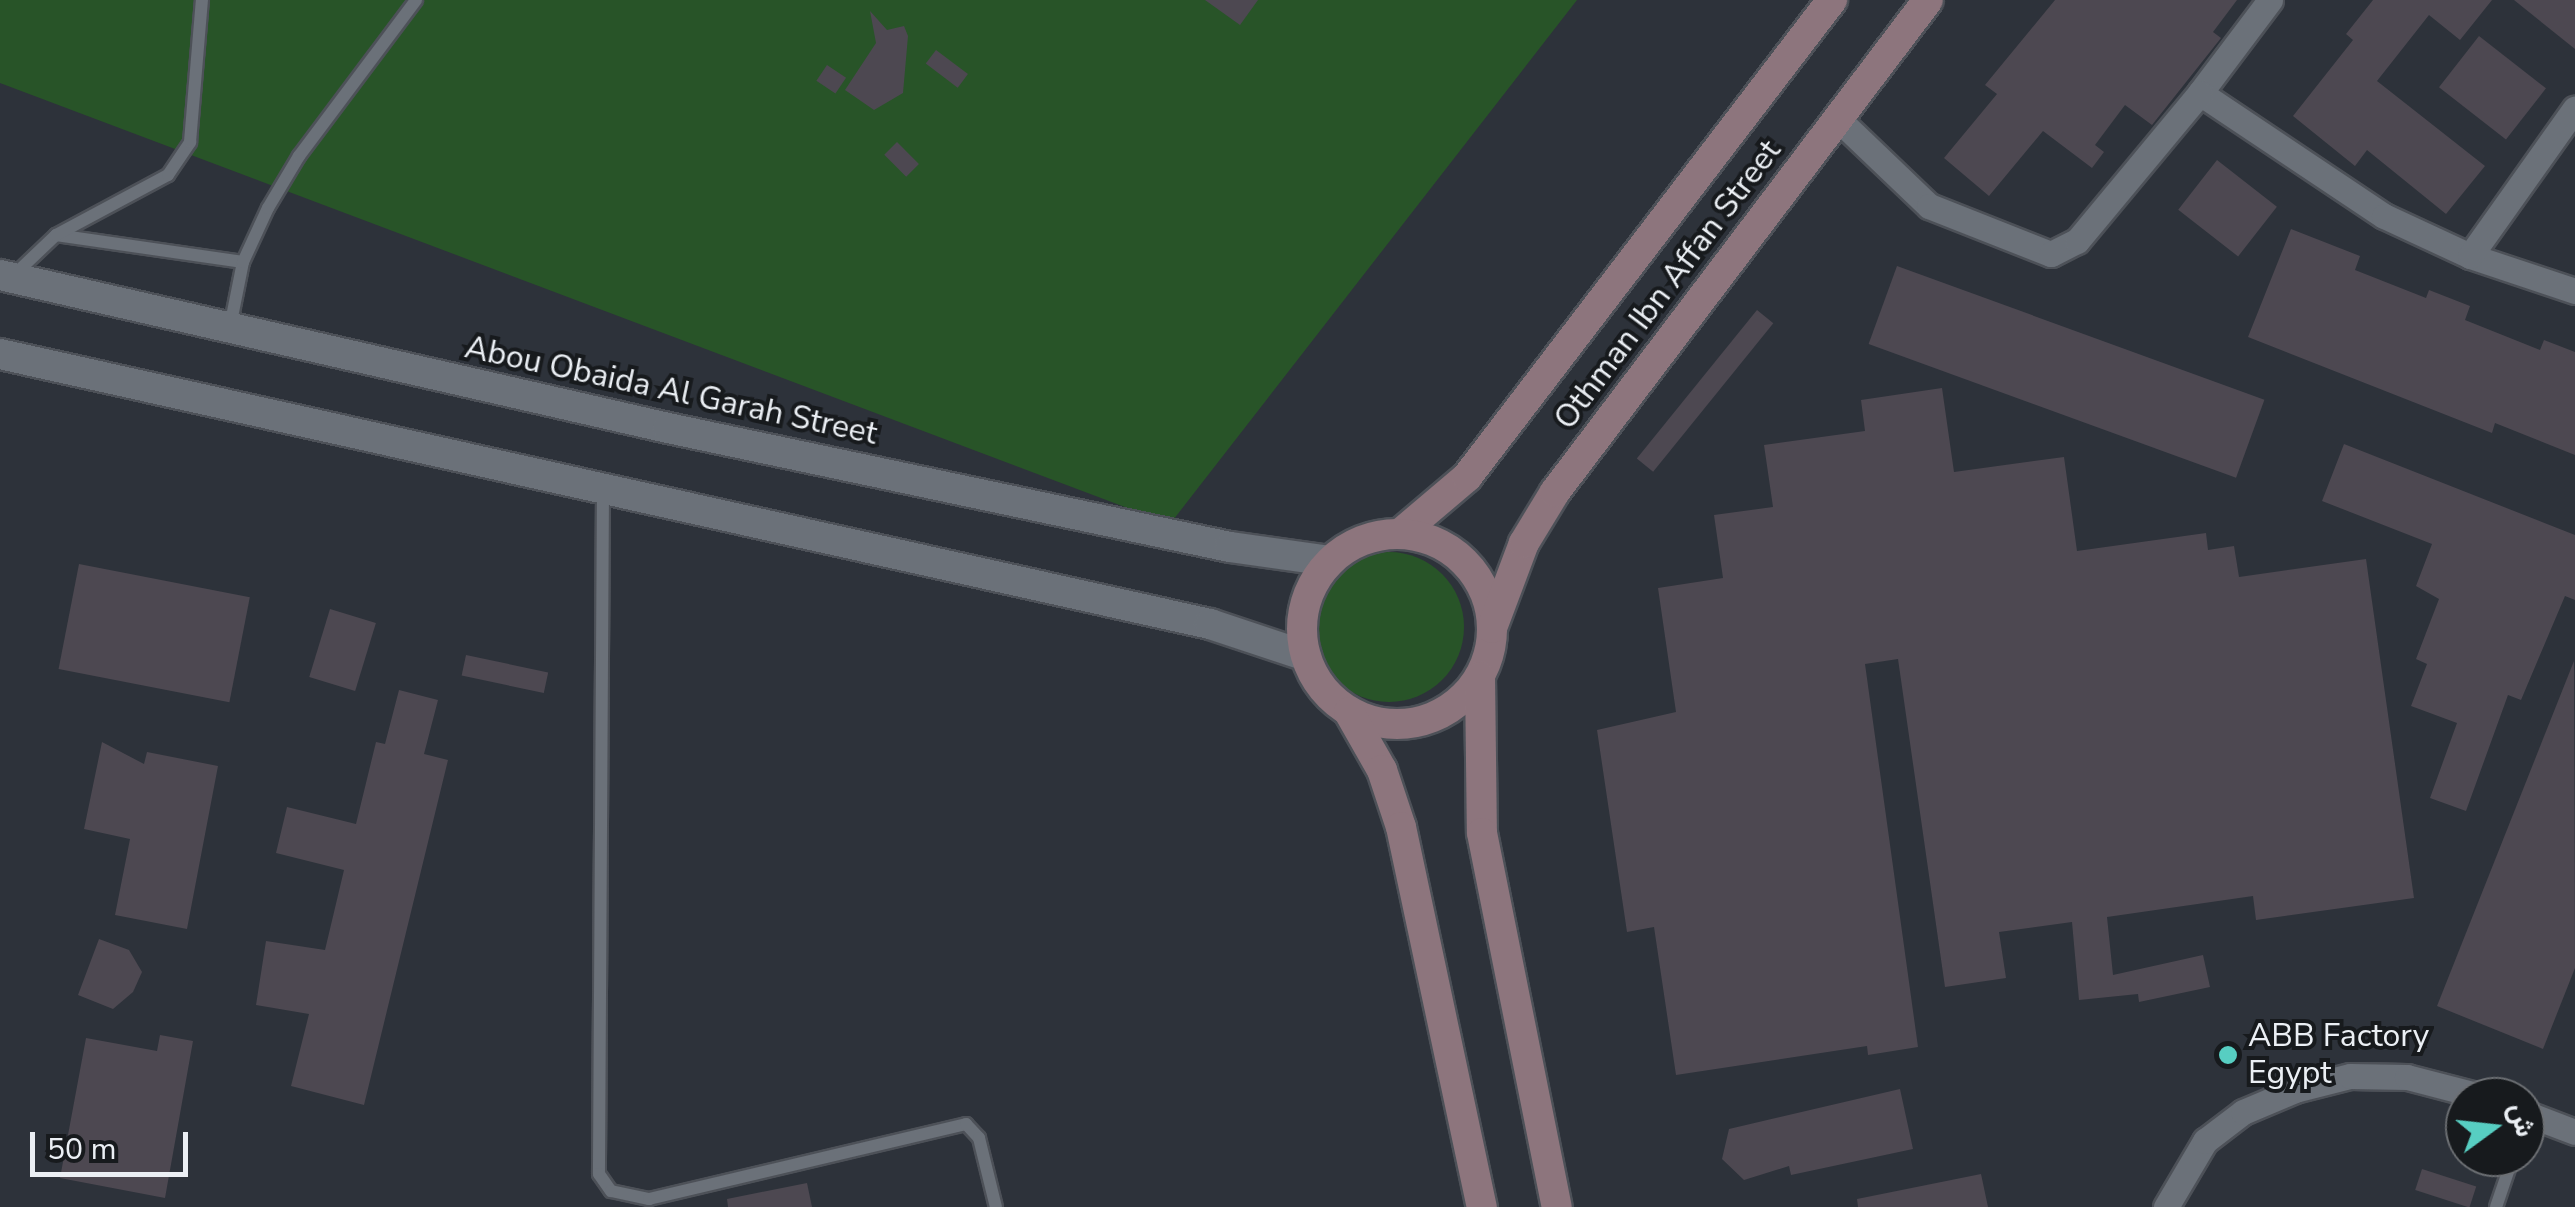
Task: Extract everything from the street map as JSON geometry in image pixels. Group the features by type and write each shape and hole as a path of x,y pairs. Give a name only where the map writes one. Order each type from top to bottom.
{"main road":[{"name":"Othman Ibn Affan Street","path":"1401,534 1468,477 1832,0"},
{"name":"Othman Ibn Affan Street","path":"1492,628 1524,543 1555,492 1928,0"},
{"path":"1482,1207 1401,827 1382,770 1349,712 1316,678 1306,656 1302,622 1310,589 1330,561 1372,536 1401,534 1429,539 1464,563 1488,599 1492,628 1480,677 1482,834 1557,1207"},
{"path":"1349,712 1407,724 1448,708 1480,677"}],"street":[{"path":"1838,119 1929,206 2051,254 2078,241 2200,93 2270,0"},
{"path":"2200,93 2321,178 2470,256 2575,291"},
{"path":"2470,256 2575,108"},
{"name":"Abou Obaida Al Garah Street","path":"6,276 1230,547 1330,561"},
{"path":"0,354 1210,624 1306,656"},
{"path":"2166,1207 2205,1141 2243,1112 2296,1090 2350,1076 2407,1077 2445,1087"},
{"path":"2545,1123 2575,1132"}],"lane":[{"path":"6,276 56,234 168,175 190,142 202,0"},
{"path":"230,328 243,262 299,156 416,0"},
{"path":"56,234 243,262"},
{"path":"603,488 599,1174 611,1191 650,1199 966,1124 979,1138 996,1207"},
{"path":"2496,1207 2507,1177"}],"green space":[{"path":"0,0 1577,0 1170,524 0,83"},
{"path":"1389,552 1418,558 1442,574 1458,598 1464,627 1458,656 1442,680 1418,696 1389,702 1360,696 1336,680 1320,656 1314,627 1320,598 1336,574 1360,558"}],"building":[{"path":"1205,0 1258,0 1240,25"},
{"path":"2055,0 2237,0 2213,32 2221,38 2152,125 2125,105 2095,145 2104,152 2092,168 2043,131 1989,196 1944,158 1997,94 1985,85"},
{"path":"2373,0 2492,0 2460,40 2429,15 2377,81 2485,166 2446,214 2367,150 2355,166 2293,116 2353,40 2346,34"},
{"path":"2514,0 2575,0 2575,49"},
{"path":"870,11 887,30 904,26 908,36 903,93 874,110 845,90 876,43"},
{"path":"2479,36 2546,88 2506,140 2439,87"},
{"path":"936,50 968,74 958,88 926,64"},
{"path":"827,65 846,78 835,94 816,81"},
{"path":"897,142 919,164 906,177 884,155"},
{"path":"2217,160 2277,207 2238,256 2178,210"},
{"path":"2291,229 2360,256 2355,270 2426,298 2429,290 2470,306 2465,320 2540,350 2544,340 2575,352 2575,455 2495,423 2492,433 2248,337"},
{"path":"1897,266 2264,400 2236,478 1869,344"},
{"path":"1757,310 1773,323 1653,472 1637,458"},
{"path":"1942,388 1954,472 2064,457 2077,551 2206,533 2208,550 2234,546 2239,577 2366,559 2414,898 2256,920 2253,896 2107,917 2113,975 2203,955 2210,987 2139,1002 2138,994 2079,1000 2072,922 1999,932 2006,978 1945,987 1898,659 1865,664 1918,1047 1868,1055 1867,1046 1676,1075 1654,927 1627,932 1597,730 1676,712 1658,588 1723,578 1714,515 1773,507 1764,445 1865,431 1861,400"},
{"path":"2344,444 2575,535 2575,600 2565,596 2521,700 2508,695 2466,811 2430,798 2457,723 2411,706 2427,664 2416,659 2439,599 2416,586 2432,544 2322,501"},
{"path":"79,564 250,597 229,702 59,669"},
{"path":"330,609 376,623 355,691 309,677"},
{"path":"466,655 548,672 544,693 462,676"},
{"path":"2574,661 2575,968 2543,1049 2437,1006"},
{"path":"399,690 438,700 424,754 448,760 364,1105 291,1086 309,1014 256,1005 266,941 325,950 344,870 276,853 287,807 356,824 376,742 385,744"},
{"path":"102,742 144,764 147,752 218,766 187,929 115,915 130,839 84,829"},
{"path":"99,939 129,950 142,972 133,992 113,1009 78,995"},
{"path":"160,1035 193,1041 165,1198 60,1178 86,1038 157,1051"},
{"path":"1900,1089 1913,1149 1791,1175 1789,1166 1744,1180 1722,1159 1729,1129"},
{"path":"2422,1169 2476,1187 2470,1207 2415,1190"},
{"path":"1981,1174 1988,1207 1858,1207 1857,1199"},
{"path":"807,1183 812,1207 728,1207 727,1199"}],"place":[{"name":"ABB Factory Egypt","path":"2228,1055"}]}
